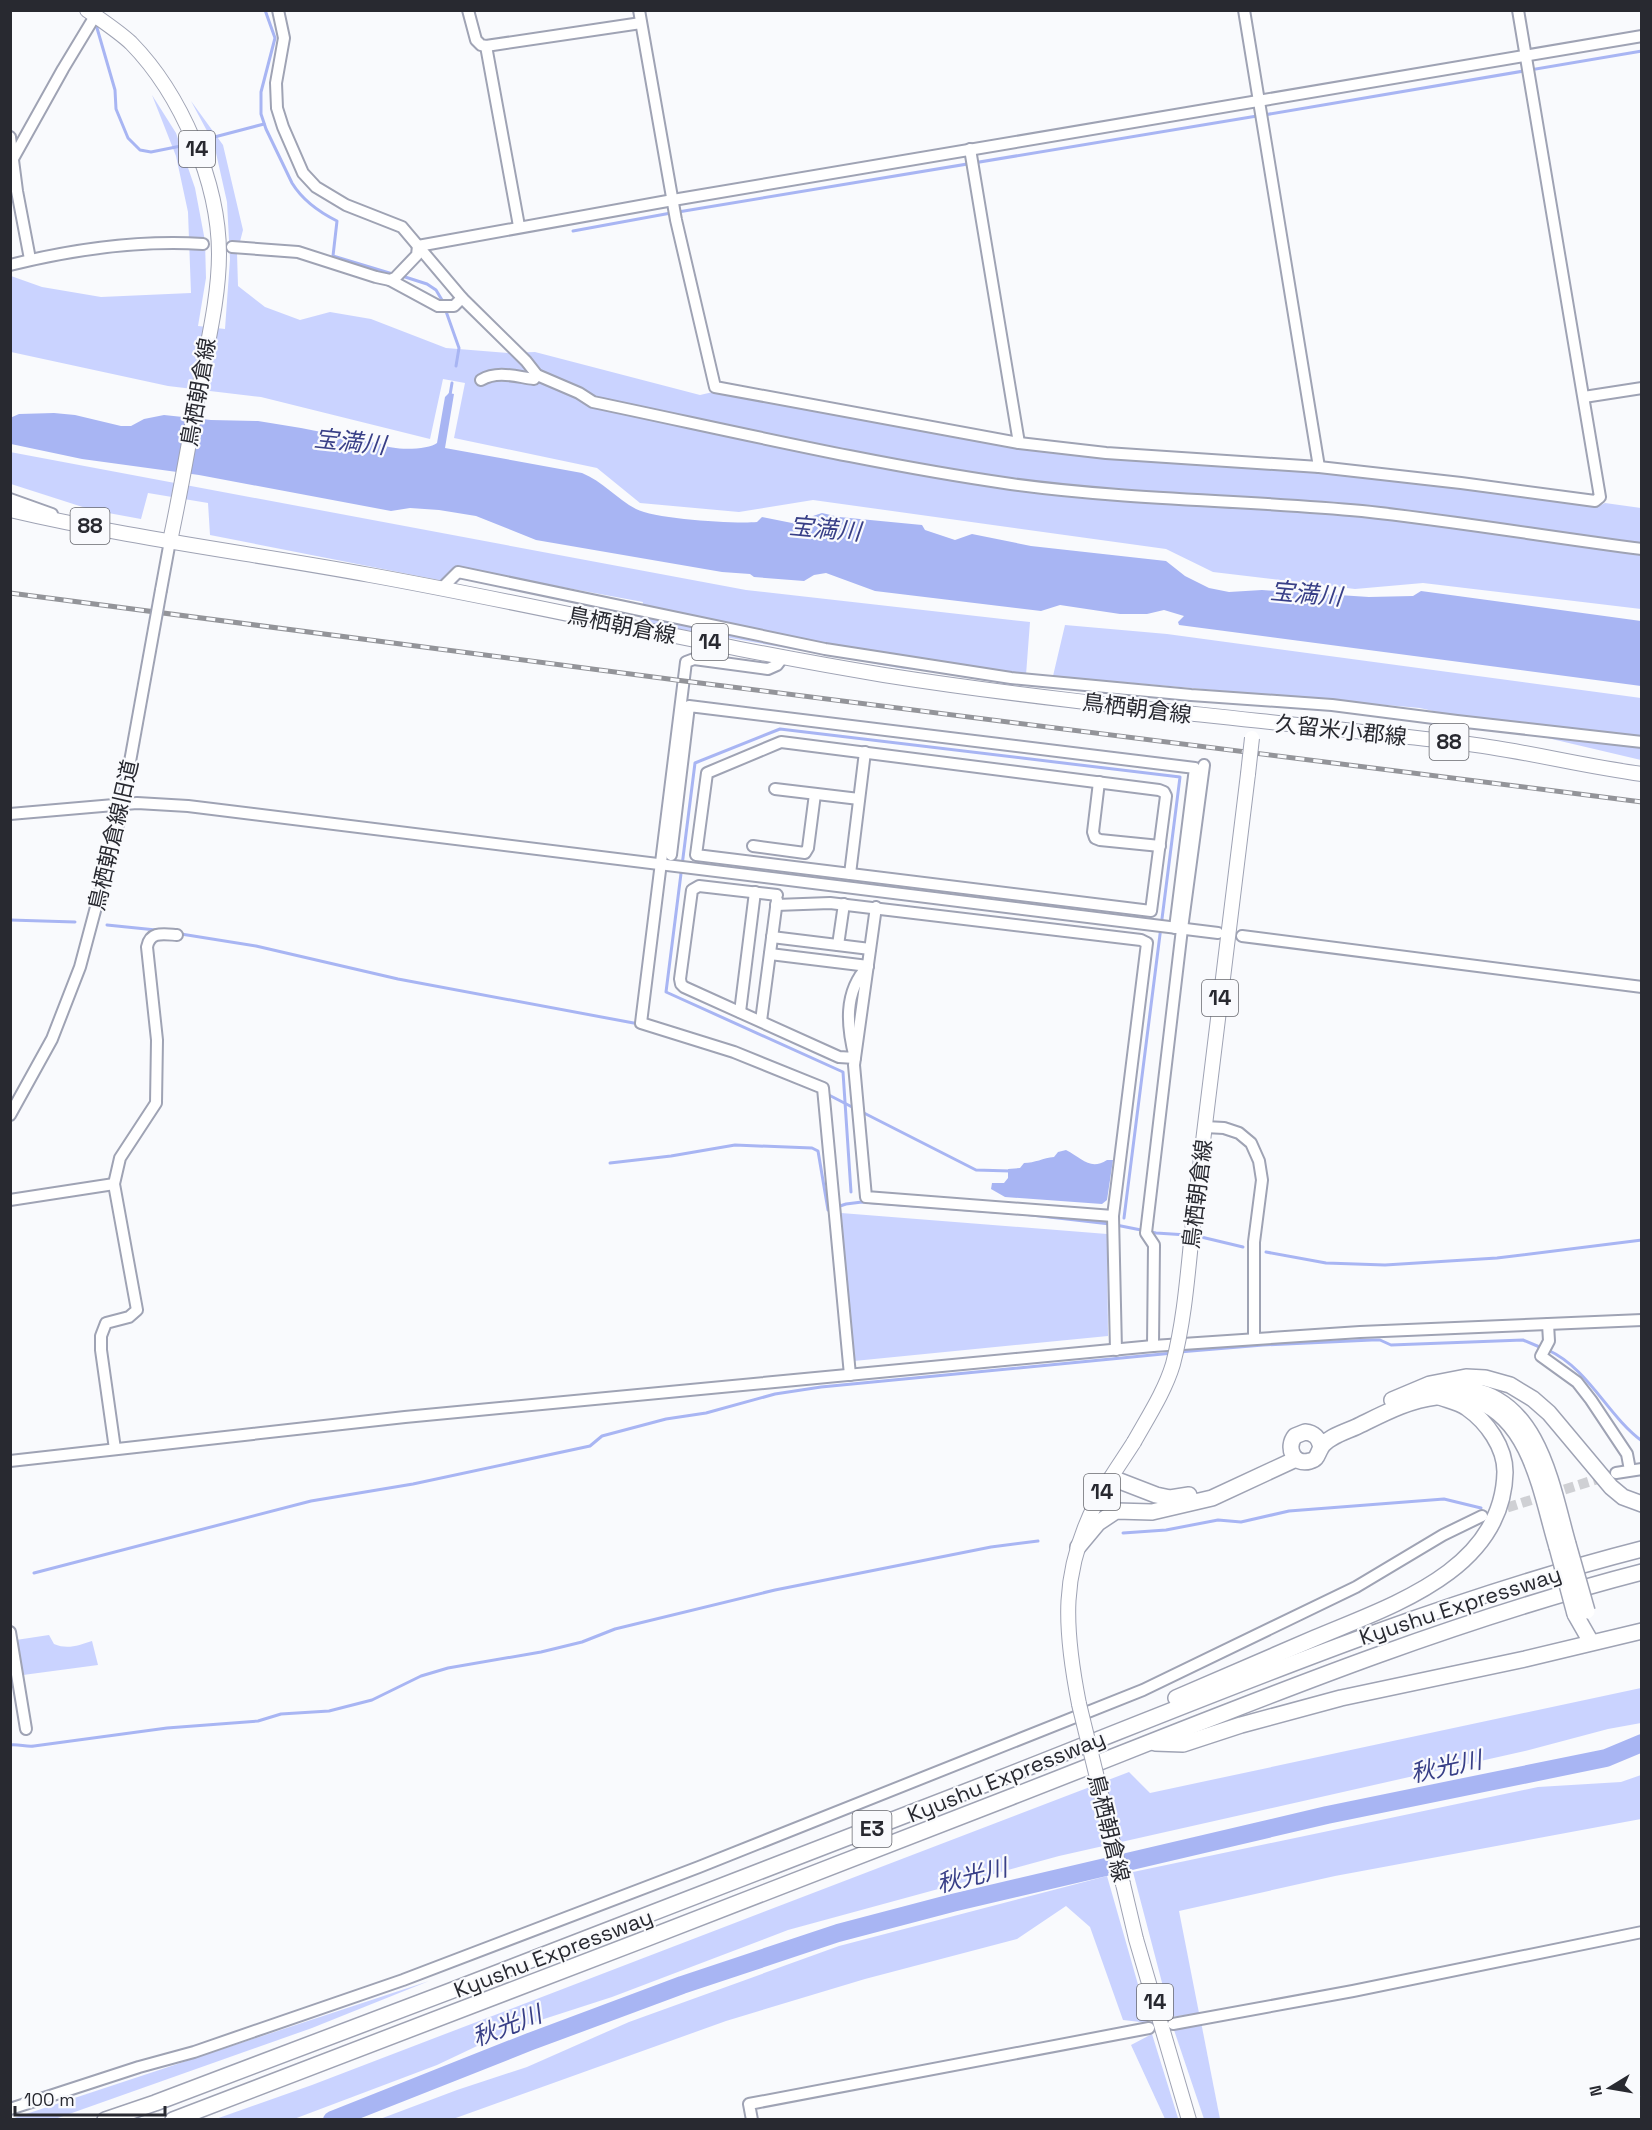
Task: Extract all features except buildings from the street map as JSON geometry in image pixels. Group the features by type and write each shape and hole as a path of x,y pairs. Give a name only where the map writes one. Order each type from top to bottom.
{"highway":[{"path":"1318,1441 1430,1384 1466,1377 1485,1378 1510,1385 1533,1399 1549,1413 1611,1487 1623,1497 1641,1504"},
{"path":"1403,1396 1434,1389 1469,1389 1505,1404 1526,1426 1543,1459 1562,1546"},
{"path":"1007,1776 1150,1709 1394,1604 1436,1581 1458,1565 1478,1546 1493,1525 1501,1505 1505,1484 1505,1464 1498,1443 1484,1423 1466,1407 1437,1396"},
{"path":"1293,1454 1292,1440 1300,1433 1305,1432 1318,1441 1332,1438 1403,1405 1437,1396 1477,1401 1500,1416 1518,1434 1532,1460 1562,1546 1591,1642"},
{"path":"1293,1454 1309,1462 1317,1457 1318,1441"},
{"path":"1112,1478 1156,1495 1179,1497 1209,1489 1293,1454"},
{"path":"1078,1547 1098,1523 1116,1511 1152,1512 1212,1498 1293,1454"},
{"path":"1112,1478 1134,1496 1154,1507 1171,1509"},
{"name":"Kyushu Expressway","path":"105,2120 475,1982 1007,1776 1278,1668 1392,1626 1507,1588 1641,1549"},
{"name":"Kyushu Expressway","path":"173,2120 1399,1647 1641,1572"},
{"path":"1150,1742 1183,1744 1241,1725 1341,1698 1525,1659 1641,1630"}],"main road":[{"name":"鳥栖朝倉線","path":"94,12 130,42 172,96 189,129 203,166 214,207 220,252 210,326 170,542 441,589 783,657 946,684 1254,722 1181,1321 1173,1365 1156,1404 1097,1501 1078,1547 1070,1583 1067,1618 1070,1657 1078,1704 1136,1940 1189,2120"},
{"name":"88","path":"10,510 170,542"},
{"name":"久留米小郡線","path":"1254,722 1468,744 1641,774"}],"street":[{"path":"278,10 284,38 276,83 277,108 303,173 316,187 346,205 402,227 462,298 526,361 537,375 579,393 593,402 942,474 1085,493 1361,511 1641,549"},
{"path":"468,10 476,40 486,46 641,23"},
{"path":"639,10 676,220 715,387 1019,443 1106,453 1319,467 1598,500 1600,497 1584,397 1518,10"},
{"path":"1244,10 1319,467"},
{"path":"12,162 94,12"},
{"path":"418,246 519,226 673,204 1260,105 1526,59 1641,36"},
{"path":"486,46 519,226"},
{"path":"10,136 12,162 30,259"},
{"path":"971,153 1019,443"},
{"path":"10,265 88,248 122,244 169,242 203,244"},
{"path":"390,280 395,278 417,255 418,246"},
{"path":"232,247 298,252 376,278 390,280 438,306 454,306 462,298"},
{"path":"481,380 488,376 500,375 534,379 537,375"},
{"path":"1584,397 1641,387"},
{"path":"10,499 79,524"},
{"name":"鳥栖朝倉線旧道","path":"10,1115 51,1039 80,967 120,817 170,542"},
{"path":"441,589 458,573 825,649 1011,678 1191,695 1332,705 1641,742"},
{"path":"671,855 686,662 694,659 768,669 777,665 783,657"},
{"path":"850,1375 823,1088 734,1052 641,1023 661,865 689,706 1194,768 1146,1233 1154,1245 1153,1346"},
{"path":"782,742 1099,782 1159,789 1166,796 1151,911 696,855 706,773 782,742"},
{"path":"850,874 864,752"},
{"path":"1178,928 1204,765"},
{"path":"1099,782 1093,832 1095,838 1160,846"},
{"path":"775,789 859,799"},
{"path":"753,846 805,853 808,848 815,794"},
{"path":"10,814 137,802 188,806 1218,933"},
{"path":"761,1022 782,865"},
{"path":"855,1058 839,1057 681,984 694,887 699,885 755,892 777,900 876,907 1141,940 1146,943 1113,1216 1116,1350"},
{"path":"740,1012 755,892"},
{"path":"838,945 844,904"},
{"path":"876,907 855,1058 867,1197 1113,1216"},
{"path":"115,1449 101,1336 106,1323 129,1317 137,1310 114,1184 120,1158 156,1103 157,1040 148,939 159,934 177,935"},
{"path":"1242,936 1641,987"},
{"path":"772,937 870,948"},
{"path":"770,954 868,966"},
{"path":"1205,1127 1224,1128 1239,1133 1251,1143 1259,1161 1262,1180 1254,1242 1254,1339"},
{"path":"10,1200 114,1184"},
{"path":"10,1461 405,1417 878,1374 1153,1346 1360,1332 1641,1320"},
{"path":"1548,1324 1549,1341 1541,1356 1577,1382 1591,1400 1624,1448 1629,1470"},
{"path":"1616,1473 1641,1468"},
{"path":"10,2109 139,2067 194,2052 414,1976 699,1867 1132,1694 1356,1587 1443,1535 1482,1516"},
{"path":"10,1632 14,1671 26,1729"},
{"path":"1173,2024 1353,1991 1641,1932"},
{"path":"752,2120 749,2104 1149,2028"}],"shaded area":[{"path":"152,95 176,133 195,188 205,241 206,278 198,326 225,329 230,259 227,202 214,144 191,101 223,145 243,230 237,253 238,286 265,307 300,320 330,312 371,319 446,348 508,353 535,352 700,395 713,392 1025,449 1320,473 1464,487 1597,507 1605,503 1641,508 1641,609 1423,583 1355,589 1213,572 1166,549 813,500 739,512 640,503 597,468 454,438 465,383 443,379 430,439 261,397 168,386 11,352 11,276 42,287 101,297 191,293 188,212 176,156"},
{"path":"10,452 746,590 1030,622 1026,675 905,669 640,622 643,602 460,568 444,581 210,535 208,503 148,493 141,519 92,510 11,484"},
{"path":"1065,625 1167,634 1641,698 1641,760 1420,708 1053,676"},
{"path":"841,1213 1107,1234 1108,1336 854,1361"},
{"path":"49,1635 54,1644 64,1647 92,1641 98,1665 23,1675 16,1640"},
{"path":"1641,1688 1641,1723 1059,1856 788,1930 612,1997 513,2029 437,2065 294,2119 213,2120 312,2085 1129,1772 1150,1793"},
{"path":"1641,1775 1641,1819 1335,1876 1179,1911 1199,2013 1171,2017 1133,1872 1538,1787 1621,1782"},
{"path":"1107,1876 1149,2023 1123,2020 1090,1927 1066,1906 1017,1939 865,1979 726,2021 453,2119 380,2119 527,2067 629,2022 839,1946"},
{"path":"429,1981 312,2028 55,2119 11,2119"},
{"path":"1201,2022 1220,2119 1204,2119 1174,2030"},
{"path":"1152,2034 1179,2119 1165,2119 1131,2045"}],"water":[{"name":"宝満川","path":"449,393 454,394 445,448 582,473 629,505 646,513 714,521 757,522 762,517 792,523 822,513 839,517 922,525 925,530 955,540 972,534 1031,546 1166,561 1185,576 1209,588 1229,592 1262,590 1369,597 1413,596 1421,591 1641,621 1641,686 1179,625 1178,622 1184,616 1164,610 1147,614 1120,614 1060,605 1041,611 875,591 826,573 814,575 804,581 754,577 750,574 722,572 536,540 476,516 410,508 391,511 199,475 82,459 11,444 10,418 19,414 54,413 75,415 121,426 131,426 144,419 164,415 211,420 258,421 393,448 418,448 437,443 445,397"},
{"path":"1066,1150 1091,1164 1113,1160 1107,1200 1102,1204 1005,1197 991,1189 992,1183 1004,1183 1008,1178 1008,1169 1020,1168 1024,1163 1054,1157 1058,1152"}],"waterway":[{"path":"265,10 275,38 261,92 261,114 292,183 312,205 337,221 333,256 396,275"},
{"path":"97,28 115,90 116,109 128,138 140,150 151,152 186,145"},
{"path":"1264,115 1642,51"},
{"path":"678,212 1257,116"},
{"path":"203,140 264,124"},
{"path":"573,231 671,213"},
{"path":"402,276 427,284 436,290 442,300 459,348 456,366"},
{"path":"450,395 452,383"},
{"path":"851,1192 843,1072 666,992 695,763 780,729 1180,777 1124,1218"},
{"path":"10,920 75,922"},
{"path":"107,925 156,930"},
{"path":"181,934 256,946 398,979 639,1024"},
{"path":"825,1093 854,1108"},
{"path":"860,1111 976,1170 1010,1171"},
{"path":"610,1163 735,1145 812,1148 818,1151 828,1210 862,1202 1023,1214 1110,1224"},
{"path":"1116,1225 1156,1233 1187,1235"},
{"path":"1197,1236 1243,1247"},
{"path":"1266,1252 1326,1263 1385,1265 1497,1258 1642,1240"},
{"path":"1179,1352 1372,1340 1380,1340 1391,1345 1523,1340 1542,1348"},
{"path":"1548,1350 1562,1358 1587,1380 1618,1418 1642,1441"},
{"path":"34,1573 311,1501 413,1484 590,1446 602,1436 666,1419 706,1413 775,1394 821,1387 1173,1353"},
{"path":"1123,1533 1166,1530 1218,1520 1241,1522 1289,1511 1444,1499 1481,1508"},
{"path":"10,1745 34,1746 167,1728 258,1721 281,1714 329,1711 372,1700 421,1676 448,1668 541,1652 582,1642 615,1629 775,1590 991,1547 1038,1541"},
{"name":"秋光川","path":"332,2120 529,2042 682,1985 838,1933 952,1903 1327,1815 1606,1758 1642,1743"}],"tunnel":[{"path":"1493,1512 1607,1476"}],"railway":[{"path":"10,593 1642,802"}]}
